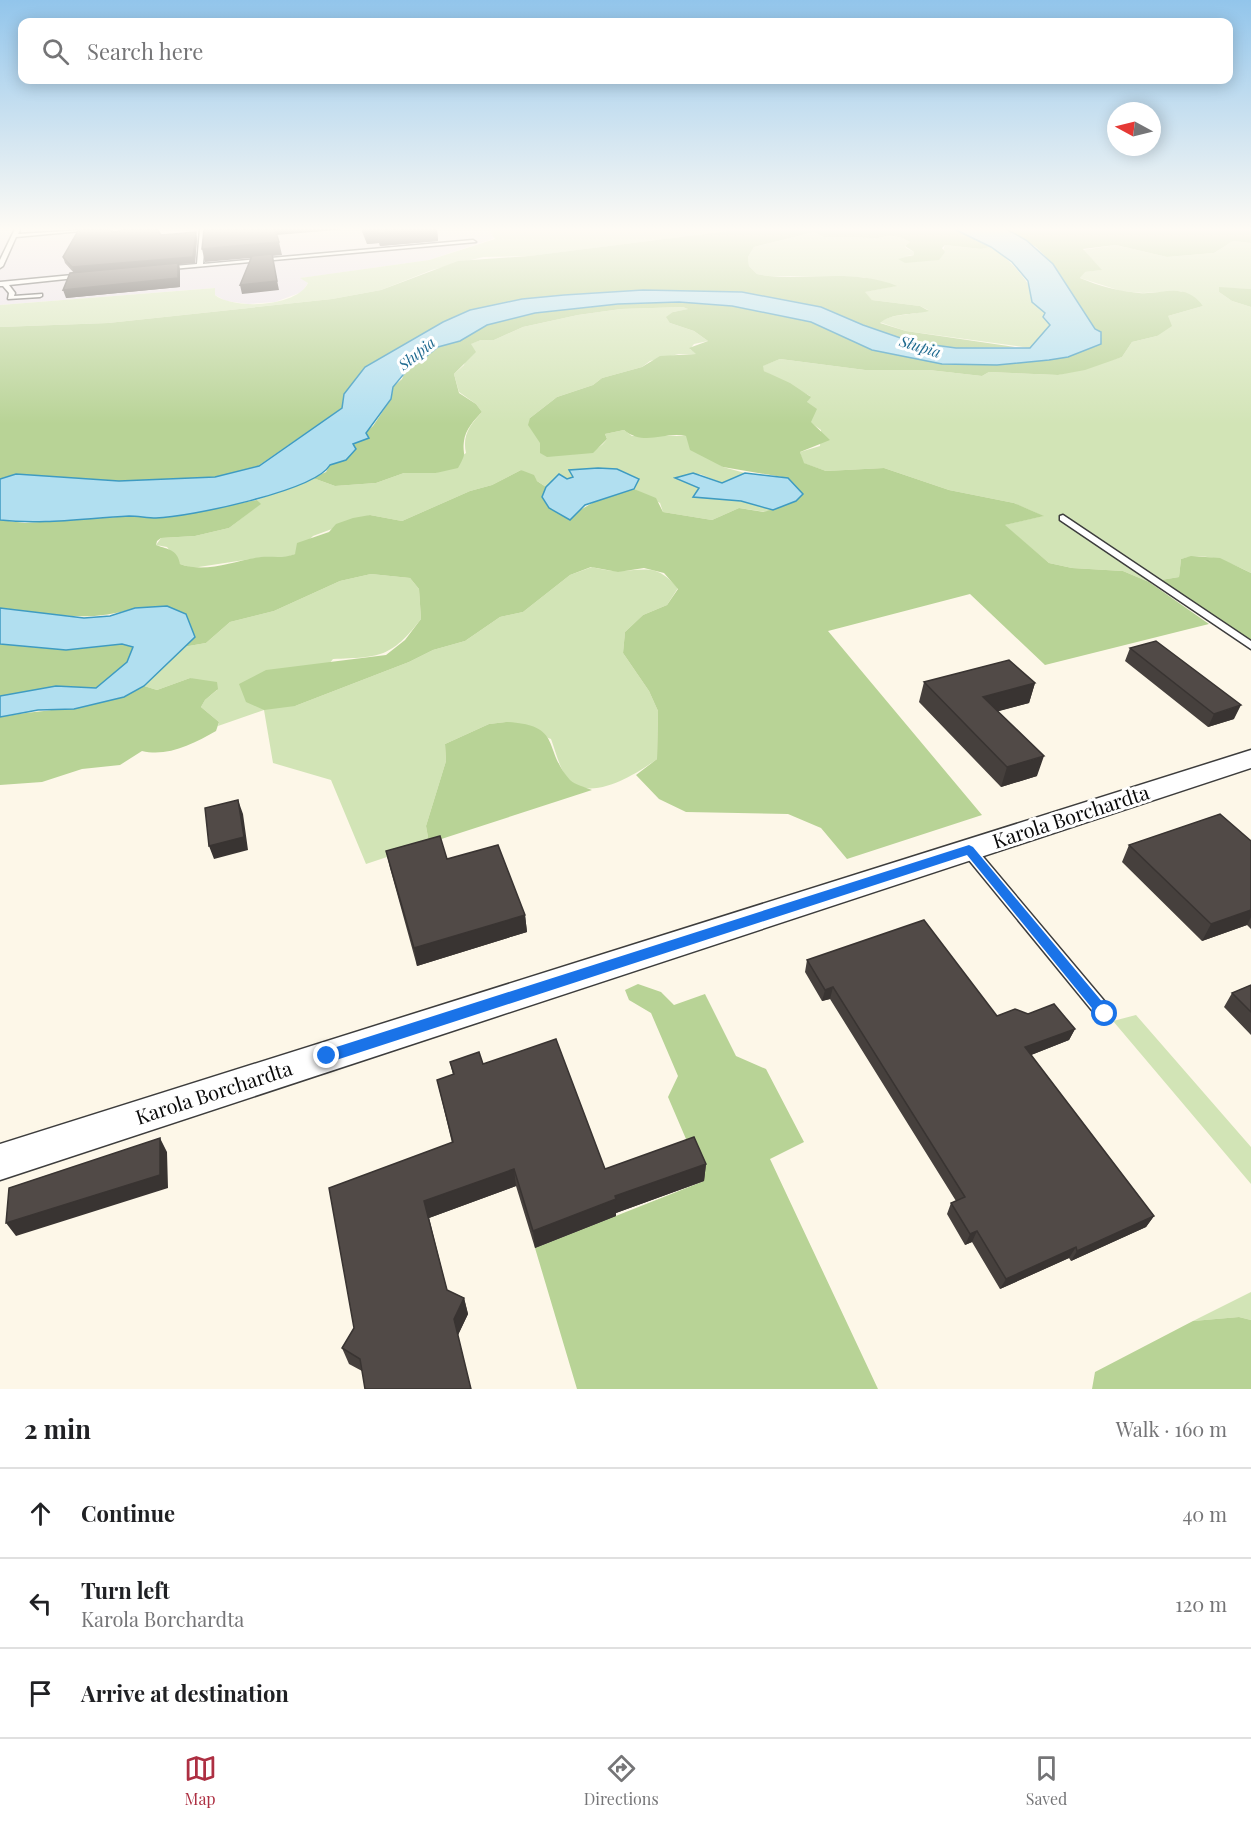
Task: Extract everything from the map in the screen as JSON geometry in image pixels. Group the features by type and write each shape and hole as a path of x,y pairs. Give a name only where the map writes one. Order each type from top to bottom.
{"street":[{"name":"Karola Borchardta","path":"0,1162 1249,761"}],"lane":[{"path":"12,294 10,298 40,295"},
{"path":"1063,518 1251,646"},
{"path":"969,850 1105,1014"}],"shaded area":[{"path":"0,294 141,294 0,305"},
{"path":"297,294 275,302 248,304 226,301 215,295"}],"green space":[{"path":"141,294 215,294 224,300 250,304 264,304 297,294 360,294 332,299 108,323 0,327 0,305"},
{"path":"360,294 583,294 522,299 470,310 443,322 365,367 344,394 342,408 258,466 215,477 119,481 16,474 0,479 0,327 108,323 332,299"},
{"path":"752,294 867,294 872,300 920,306 929,311 896,316 880,323 906,331 1015,347 955,348 912,342 821,307"},
{"path":"866,294 1034,294 1045,313 1043,317 1050,325 1030,348 906,331 879,322 890,317 928,310 920,306 872,300"},
{"path":"1072,294 1188,294 1196,298 1203,306 1168,316 1172,326 1157,336 1132,342 1122,357 1085,370 1058,375 989,372 982,376 929,370 865,370 780,359 763,366 764,371 790,383 811,397 807,402 817,409 811,422 830,440 800,452 804,463 826,471 884,468 949,490 1014,503 1044,516 1005,525 1049,563 1072,568 1123,571 1149,582 1209,624 1045,665 970,594 828,631 982,815 847,859 821,828 788,814 686,812 659,799 636,775 657,759 658,711 649,691 623,653 625,632 643,615 667,605 678,589 664,573 644,568 618,572 591,567 570,575 523,612 500,617 465,641 433,650 409,662 295,706 264,710 246,702 239,684 266,670 386,655 405,640 421,619 419,589 410,578 371,574 340,581 274,611 230,622 206,643 183,647 195,637 135,608 117,613 68,616 0,608 0,520 25,523 132,516 157,518 257,500 261,504 229,528 195,536 161,538 157,541 156,545 169,549 177,555 180,564 200,568 261,557 290,556 295,554 297,543 329,532 336,524 370,515 402,521 470,491 492,485 521,470 534,475 537,481 546,487 542,497 575,513 601,498 634,489 656,498 663,512 712,520 739,508 764,512 796,501 788,478 723,467 690,450 686,436 647,438 632,435 624,430 605,434 607,439 593,453 547,457 540,453 540,443 528,425 530,418 557,397 593,385 602,378 642,367 660,356 696,354 689,348 708,341 694,331 670,323 666,317 673,312 688,309 683,307 621,309 578,315 523,327 494,340 481,340 471,344 476,352 454,374 459,393 476,404 482,412 466,433 464,456 458,468 436,473 404,473 376,483 335,486 313,478 326,472 330,465 346,460 352,444 373,426 391,399 393,387 402,379 408,364 424,358 438,347 460,341 487,325 535,313 618,304 679,302 732,306 811,322 872,350 942,364 997,365 1068,357 1101,344 1101,332 1095,329"},
{"path":"1185,294 1222,294 1232,301 1251,307 1251,573 1226,562 1200,556 1181,559 1179,577 1149,582 1123,571 1072,568 1049,563 1004,525 1043,516 1014,503 949,490 884,468 826,471 803,463 800,452 820,446 821,430 810,422 807,402 810,396 764,371 762,366 780,359 865,370 929,370 982,376 989,372 1058,375 1122,357 1132,342 1157,336 1168,316 1203,306"},
{"path":"1222,294 1251,294 1251,307 1232,301"},
{"path":"683,307 689,309 673,312 670,323 694,331 708,341 694,344 690,349 697,354 679,354 650,361 642,367 602,378 593,385 557,397 530,418 561,455 592,451 607,439 605,434 624,430 632,436 687,436 689,442 723,467 745,473 722,483 700,474 676,478 699,488 693,497 741,501 773,510 765,512 739,508 712,520 663,512 660,503 634,489 639,479 570,470 574,477 567,479 559,474 546,487 521,470 492,485 470,491 402,521 370,515 313,536 295,554 282,559 264,557 192,568 180,564 167,547 156,545 161,538 195,536 229,528 260,504 257,500 313,478 335,486 376,483 404,473 436,473 466,453 466,436 482,412 476,404 459,392 454,374 464,365 470,344 481,340 494,340 523,327 578,315 621,309"},
{"path":"1191,556 1220,558 1251,573 1251,641 1161,580 1179,577 1181,559"},
{"path":"592,567 614,571 652,570 664,575 678,588 667,605 643,615 625,632 623,653 649,691 658,711 657,759 616,783 603,787 581,787 571,782 564,773 551,739 506,722 489,724 445,744 446,761 426,826 429,843 366,864 331,780 273,763 264,710 218,726 219,722 201,707 205,700 217,690 190,678 157,690 144,686 183,647 206,643 230,622 274,611 340,581 371,574 410,578 419,589 421,619 411,632 383,653 374,656 333,659 295,706 409,662 433,650 465,641 500,617 523,612 570,575"},
{"path":"0,644 66,650 122,644 133,647 127,662 96,688 56,686 0,696"},
{"path":"190,678 217,682 218,689 205,700 201,707 219,722 216,731 189,745 171,751 142,751 120,765 82,769 42,782 0,785 0,717 91,704 127,694 144,686 157,690"},
{"path":"506,722 524,724 544,733 570,780 592,790 429,843 426,826 446,761 445,744 489,724"},
{"path":"638,984 661,992 674,1005 705,994 736,1056 766,1069 804,1142 770,1159 878,1389 577,1389 535,1248 704,1181 668,1097 678,1076 651,1013 629,1000 625,990"},
{"path":"1136,1015 1251,1147 1251,1184 1113,1021"},
{"path":"1251,1292 1251,1320 1239,1317 1193,1321"},
{"path":"1239,1317 1251,1320 1251,1389 1092,1389 1095,1372 1193,1321"}],"water":[{"name":"Słupia","path":"583,294 752,294 821,307 912,342 956,348 1030,348 1050,325 1043,317 1045,313 1032,302 1030,294 1072,294 1095,329 1101,332 1101,344 1068,357 1049,360 997,365 942,364 872,350 811,322 732,306 679,302 618,304 535,313 487,325 460,341 438,347 424,358 408,364 408,369 393,387 391,399 366,433 369,438 353,444 356,449 346,460 330,465 320,475 301,484 249,501 172,517 129,516 48,521 0,520 0,479 16,474 119,481 215,477 259,466 342,408 344,394 365,367 443,322 470,310 522,299"},
{"path":"617,469 639,479 634,489 585,505 570,520 549,508 542,497 546,487 559,474 567,479 573,477 569,470"},
{"path":"693,473 722,483 745,473 788,478 803,494 796,501 773,510 741,501 693,497 699,488 675,478"},
{"path":"167,606 186,614 195,637 144,686 124,697 74,709 38,710 0,717 0,696 56,686 96,688 127,662 133,647 122,644 66,650 0,644 0,608 84,618 110,616 135,608"}],"building":[{"path":"1156,641 1241,705 1214,714 1130,648"},
{"path":"1009,660 1035,683 983,697 1044,756 1007,767 924,682"},
{"path":"238,800 244,837 209,846 205,808"},
{"path":"1220,814 1251,841 1251,910 1211,924 1129,845"},
{"path":"440,836 447,859 498,845 525,915 414,948 386,851"},
{"path":"924,920 997,1016 1015,1009 1028,1014 1054,1004 1075,1029 1025,1047 1154,1216 1077,1251 1076,1247 1006,1279 977,1231 970,1234 951,1203 965,1197 833,987 825,990 807,960"},
{"path":"1251,985 1251,1012 1232,993"},
{"path":"556,1039 605,1169 694,1137 706,1164 615,1196 616,1199 533,1231 514,1169 424,1201 447,1290 464,1298 454,1319 471,1389 365,1389 360,1359 342,1348 354,1328 329,1188 453,1142 437,1080 454,1074 450,1062 479,1052 483,1064"},
{"path":"160,1138 160,1175 6,1223 9,1188"}],"route":[{"path":"327,1056 969,850 1105,1014"}]}
